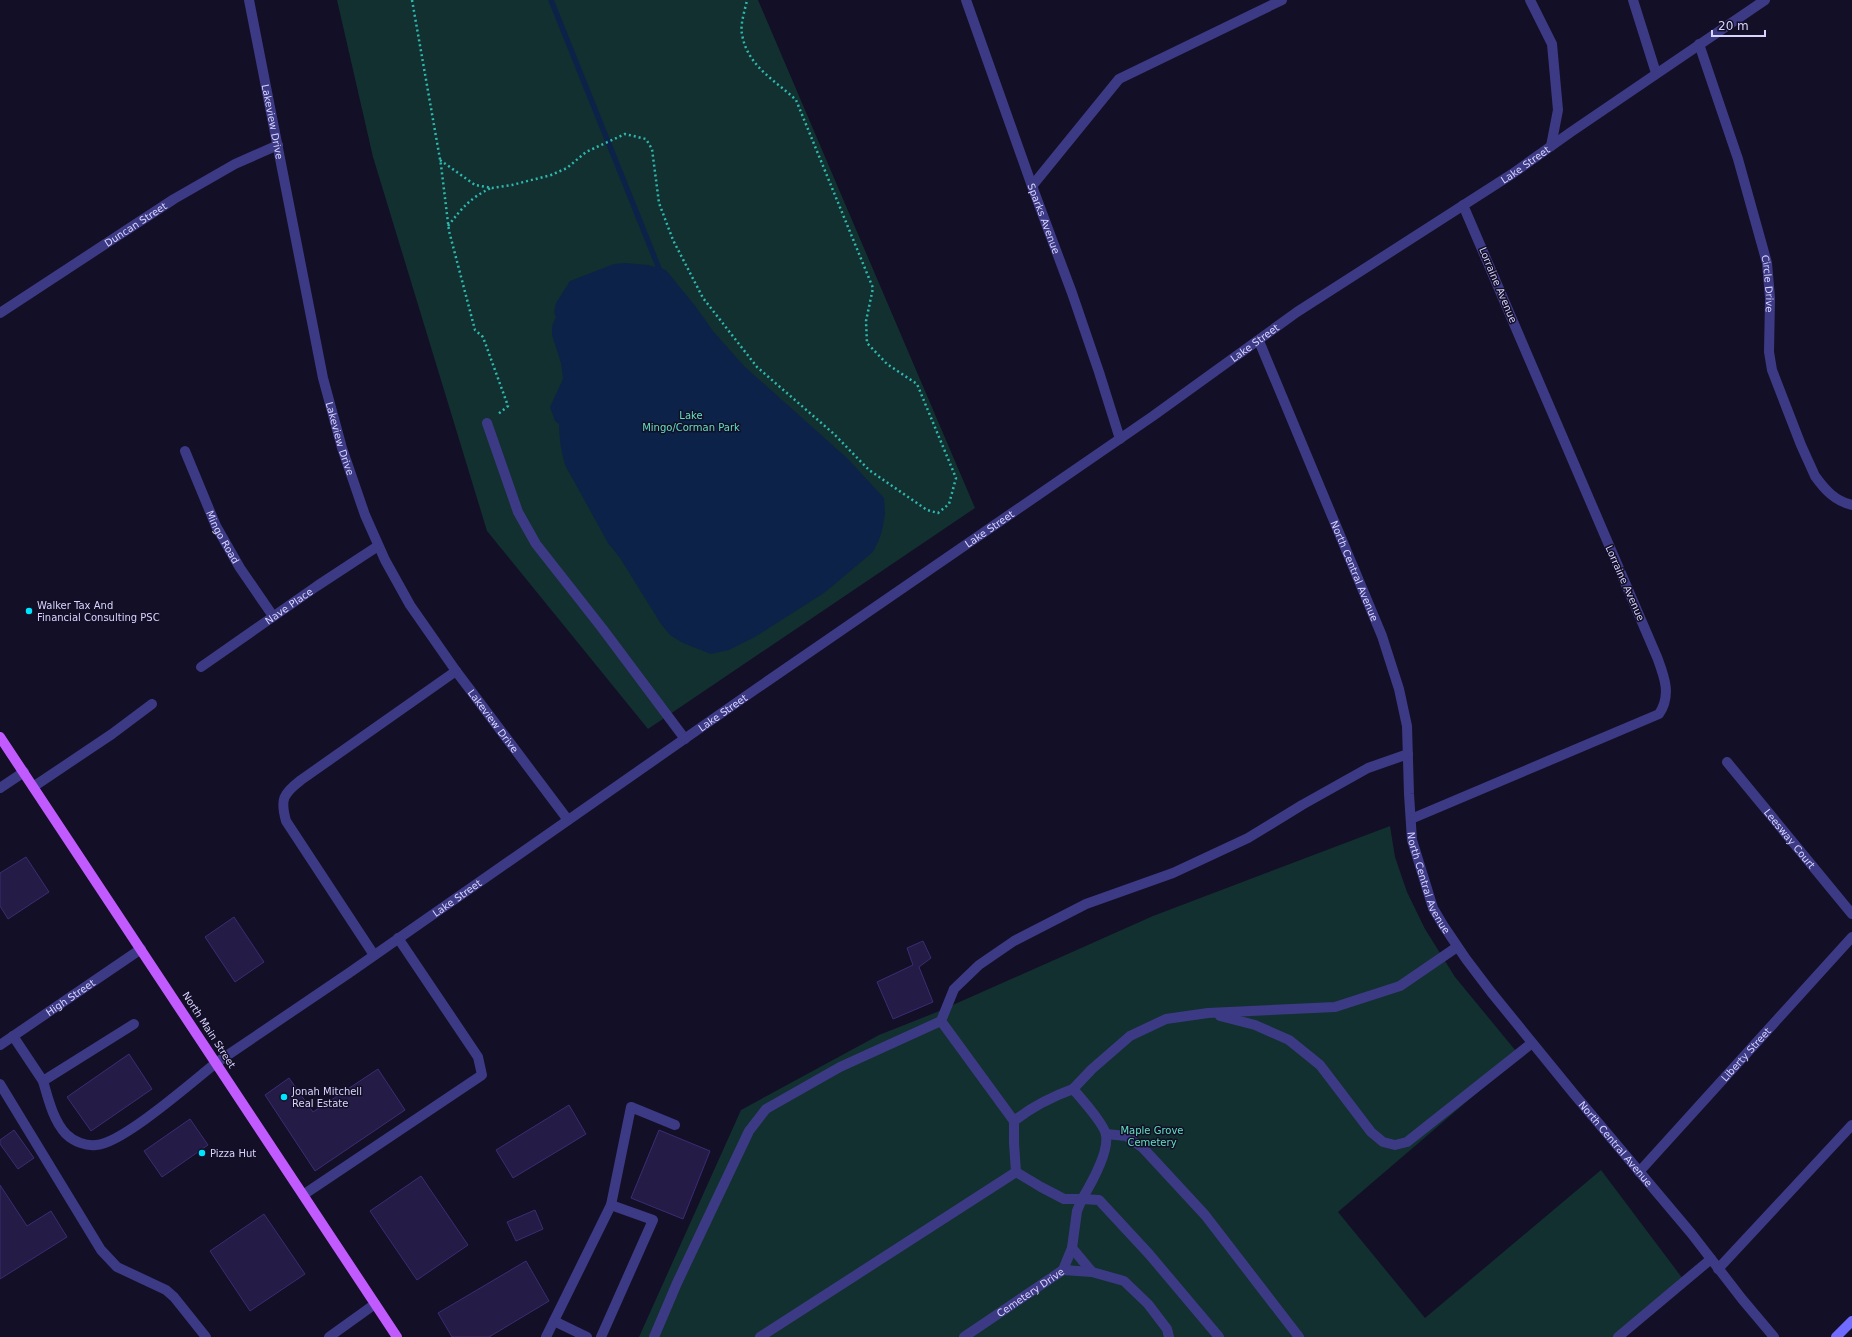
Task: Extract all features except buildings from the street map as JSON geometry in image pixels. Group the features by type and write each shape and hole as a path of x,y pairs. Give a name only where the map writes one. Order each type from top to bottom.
{"main road":[{"name":"North Main Street","path":"0,737 397,1337"},
{"path":"1836,1337 1852,1321"}],"street":[{"name":"Lakeview Drive","path":"249,0 329,401 357,493 378,546 410,605 456,671 568,820"},
{"name":"Sparks Avenue","path":"966,0 1092,350 1120,439"},
{"path":"1032,186 1119,79 1282,0"},
{"path":"1530,0 1552,44 1558,110 1552,146"},
{"path":"1633,0 1656,73"},
{"name":"Lake Street","path":"13,1036 43,1081 49,1103 65,1133 73,1140 85,1144 97,1145 112,1141 129,1130 216,1062 374,955 685,738 1120,439 1297,312 1512,174 1656,73 1765,0"},
{"name":"Circle Drive","path":"1699,44 1738,159 1767,263 1770,298 1769,352 1776,382 1815,476 1834,498 1852,505"},
{"name":"Duncan Street","path":"0,314 174,199 235,164 278,145"},
{"name":"Lorraine Avenue","path":"1411,819 1659,714 1666,700 1666,684 1657,657 1463,205"},
{"name":"North Central Avenue","path":"1258,341 1382,636 1404,708 1407,726 1412,840 1433,908 1457,947 1478,976 1691,1233 1718,1269 1774,1337"},
{"path":"487,423 518,512 536,544 685,738"},
{"name":"Mingo Road","path":"185,451 216,526 240,568 273,616"},
{"name":"Nave Place","path":"201,667 273,616 378,546"},
{"path":"374,955 286,821 282,805 288,790 456,671"},
{"path":"33,787 112,734 152,704"},
{"path":"654,1337 677,1283 749,1131 766,1109 840,1067 942,1021 954,989 979,966 1014,941 1086,904 1173,873 1248,838 1302,805 1368,768 1408,754"},
{"name":"Leesway Court","path":"1727,762 1852,914"},
{"path":"0,788 24,772"},
{"name":"Liberty Street","path":"1639,1172 1852,937"},
{"path":"303,1195 482,1075 478,1056 398,938"},
{"path":"1014,1121 1030,1108 1042,1101 1073,1089 1092,1069 1130,1036 1166,1019 1208,1013 1335,1007 1400,986 1457,947"},
{"name":"High Street","path":"0,1045 141,949"},
{"path":"1208,1013 1255,1025 1289,1040 1320,1065 1371,1132 1383,1142 1395,1145 1407,1142 1532,1043"},
{"path":"942,1021 1014,1121 1016,1172"},
{"path":"43,1081 134,1024"},
{"path":"0,1084 101,1250 117,1268 166,1290 174,1297 206,1337"},
{"path":"1062,1270 1072,1248 1077,1211 1082,1199 1094,1179 1103,1154 1106,1134 1096,1118 1073,1089"},
{"path":"546,1337 611,1205 631,1107 676,1125"},
{"path":"1718,1269 1852,1125"},
{"path":"1106,1134 1126,1136 1144,1148 1205,1215 1299,1337"},
{"path":"1016,1172 1064,1199 1099,1200 1149,1254 1219,1337"},
{"path":"760,1337 1016,1172"},
{"path":"601,1337 653,1220 611,1205"},
{"path":"1072,1248 1092,1272"},
{"path":"1618,1337 1711,1260"},
{"name":"Cemetery Drive","path":"964,1337 1062,1270 1092,1272 1124,1281 1148,1304 1167,1329 1169,1337"},
{"path":"329,1337 375,1304"},
{"path":"554,1321 587,1337"}],"path":[{"path":"412,0 440,160 448,226 475,330 483,337 508,406 487,423"},
{"path":"448,226 466,203 477,194 492,188 518,184 551,175 568,168 586,152 623,135 641,136 646,139 652,149 659,203 673,240 703,298 757,367 834,434 869,470 927,510 938,513 949,504 956,478 917,384 887,364 867,343 866,321 873,288 796,100 769,78 755,63 746,48 742,33 747,0"},
{"path":"440,160 475,185 492,188"}],"green space":[{"name":"Lake Mingo/Corman Park","path":"337,0 758,0 975,508 648,729 487,531 373,157"},
{"name":"Maple Grove Cemetery","path":"1390,826 1395,857 1407,892 1425,929 1455,977 1520,1056 1338,1212 1425,1318 1601,1170 1686,1283 1624,1337 639,1337 741,1110 879,1035 937,1012 1153,916"}],"water":[{"path":"625,263 648,265 666,270 713,331 744,366 848,459 884,498 885,514 882,531 873,552 824,593 755,637 729,650 711,654 683,643 670,635 661,624 620,558 608,543 565,465 561,450 559,424 555,421 550,407 563,379 561,363 552,335 552,326 556,317 554,312 556,303 570,281 614,264"}],"waterway":[{"path":"551,0 660,271"}],"place":[{"name":"Walker Tax And Financial Consulting PSC","path":"29,611"},
{"name":"Jonah Mitchell Real Estate","path":"284,1097"},
{"name":"Pizza Hut","path":"202,1153"}]}
